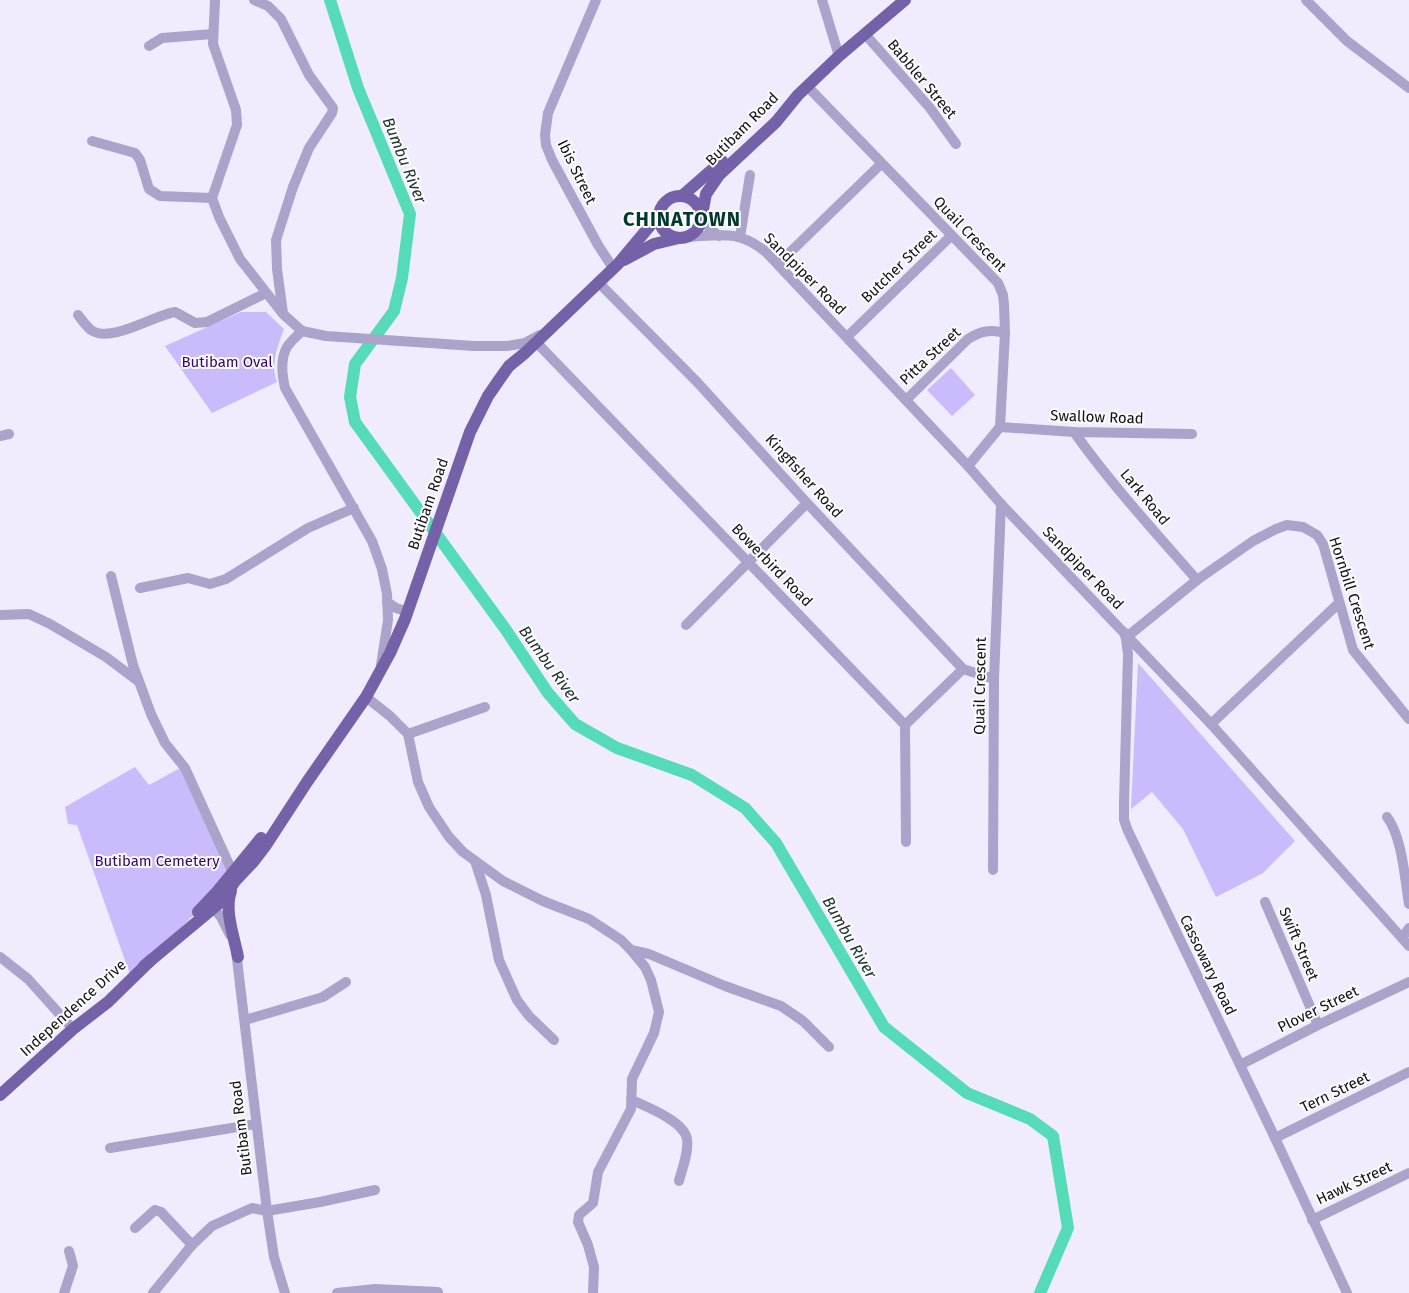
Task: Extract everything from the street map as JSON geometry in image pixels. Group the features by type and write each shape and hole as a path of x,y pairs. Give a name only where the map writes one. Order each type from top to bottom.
{"main road":[{"name":"Butibam Road","path":"701,218 706,194 719,175 776,122 803,91 839,56 905,0"},
{"name":"Butibam Road","path":"682,196 775,113 803,91"},
{"path":"682,196 696,202 701,218 699,228 684,238 671,236 664,231 660,224 659,215 662,206 668,200 682,196"},
{"name":"Butibam Road","path":"144,966 215,901 234,877 262,851 366,697 408,612 470,432 488,396 509,366 615,266 659,215"},
{"name":"Butibam Road","path":"615,266 654,244 684,238"},
{"path":"234,877 228,898 228,908 238,957"},
{"name":"Independence Drive","path":"0,1095 74,1029 108,1002 144,966"}],"street":[{"path":"215,0 213,34 215,52 236,110 237,126 212,198 219,217 240,259 283,314 302,331 326,336 465,345 507,346 524,343 548,331"},
{"path":"254,0 268,6 281,20 309,75 332,108 332,113 309,148 276,240 277,269 283,314"},
{"name":"Ibis Street","path":"596,0 548,114 545,135 546,145 552,160 598,245 615,266"},
{"path":"822,0 839,56"},
{"path":"1306,0 1347,41 1409,88"},
{"path":"148,46 162,38 213,34"},
{"name":"Babbler Street","path":"865,34 930,108 956,144"},
{"name":"Quail Crescent","path":"803,91 881,164 998,284 1003,295 1005,333 1000,427"},
{"path":"92,141 134,153 140,160 149,189 160,196 212,198"},
{"path":"778,264 881,164"},
{"path":"740,236 750,176"},
{"path":"701,218 719,236"},
{"name":"Sandpiper Road","path":"684,238 740,236 759,246 778,264 968,466 1001,504 1211,724 1405,942"},
{"name":"Butcher Street","path":"847,338 951,236"},
{"name":"Kingfisher Road","path":"598,282 698,383 807,503 963,669 994,679"},
{"path":"78,316 92,331 106,334 130,329 165,313 175,312 195,324 207,322 266,293"},
{"name":"Pitta Street","path":"906,400 968,339 988,330 1005,333"},
{"path":"302,331 288,347 283,363 282,377 286,388 372,541 382,569 388,620 379,674"},
{"name":"Bowerbird Road","path":"536,342 905,725"},
{"path":"968,466 1000,427"},
{"name":"Swallow Road","path":"1000,427 1074,432 1192,434"},
{"name":"Lark Road","path":"1074,432 1123,494 1196,580"},
{"path":"686,625 750,563 807,503"},
{"name":"Quail Crescent","path":"993,870 994,679 1001,504"},
{"path":"140,588 188,578 210,584 226,579 308,528 354,508"},
{"name":"Hornbill Crescent","path":"1126,634 1196,580 1253,541 1287,525 1303,527 1317,535 1323,544 1355,655 1409,719"},
{"path":"112,576 125,636 139,682 159,732 165,743 185,768 234,877"},
{"path":"387,602 396,608 408,612"},
{"path":"1211,724 1339,603"},
{"path":"0,615 29,614 106,657 139,682"},
{"name":"Cassowary Road","path":"1126,634 1128,654 1125,708 1124,820 1347,1293"},
{"path":"906,842 905,725 963,669"},
{"path":"366,697 390,716 408,734 418,782 429,807 449,837 463,852 503,881 543,901 589,919 622,940 645,967 651,980 659,1012 654,1033 632,1079 631,1109 598,1172 593,1203 579,1215 578,1222 588,1245 594,1267 593,1293"},
{"path":"408,734 485,707"},
{"path":"1387,817 1392,824 1397,838 1409,904"},
{"path":"475,861 486,895 499,960 517,1000 529,1016 554,1040"},
{"name":"Butibam Road","path":"215,901 238,957 266,1211 274,1258 285,1293"},
{"name":"Swift Street","path":"1265,902 1318,1025"},
{"path":"1405,942 1409,928"},
{"path":"631,950 648,954 725,986 781,1006 803,1021 830,1047"},
{"path":"0,957 28,979 74,1029"},
{"path":"245,1020 323,997 346,982"},
{"name":"Plover Street","path":"1240,1065 1318,1025 1409,982"},
{"name":"Tern Street","path":"1275,1138 1409,1072"},
{"path":"632,1100 672,1120 684,1132 687,1139 687,1149 679,1181"},
{"path":"110,1148 256,1124"},
{"name":"Hawk Street","path":"1312,1220 1409,1174"},
{"path":"153,1293 192,1246 212,1226 252,1208 266,1211 375,1190"},
{"path":"135,1228 155,1210 161,1212 192,1246"},
{"path":"64,1293 73,1266 69,1251"},
{"path":"336,1293 375,1289 438,1292"}],"green space":[{"name":"Butibam Oval","path":"241,312 266,312 284,329 277,349 274,369 277,382 212,413 165,346"},
{"path":"951,368 975,395 952,416 927,390"},
{"path":"1138,663 1295,841 1263,873 1216,897 1183,829 1152,792 1131,809"},
{"name":"Butibam Cemetery","path":"135,767 149,785 182,767 233,873 132,980 77,825 68,824 65,807"}],"waterway":[{"name":"Bumbu River","path":"330,0 358,88 410,214 402,278 394,311 355,364 350,397 355,422 506,630 548,693 575,724 617,748 692,775 745,808 776,843 884,1027 967,1093 1030,1119 1053,1136 1068,1228 1040,1293"}],"district":[{"name":"CHINATOWN","path":"682,219"}]}
